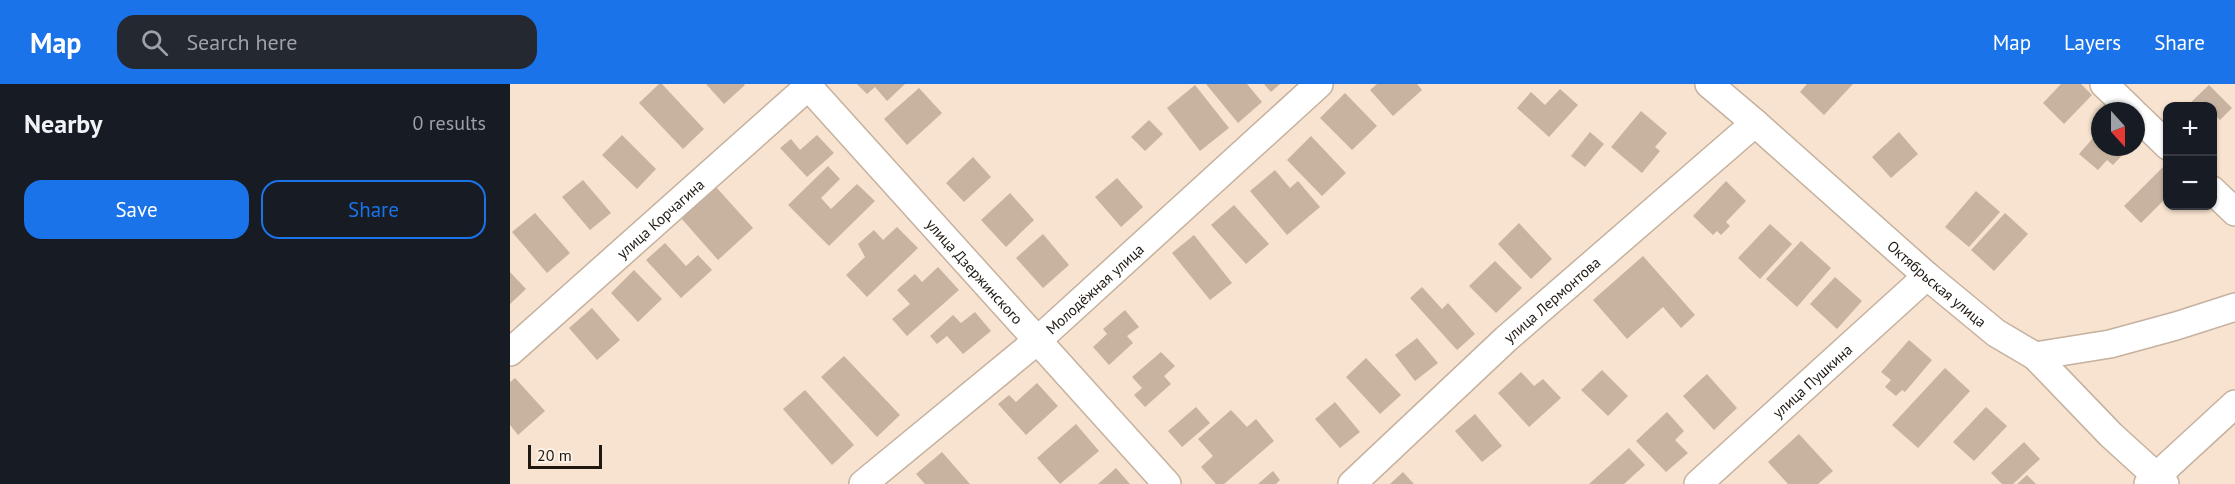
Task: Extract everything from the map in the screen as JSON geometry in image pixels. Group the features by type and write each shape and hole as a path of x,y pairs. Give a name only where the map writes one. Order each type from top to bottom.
{"street":[{"name":"Молодёжная улица","path":"862,484 1038,340 1319,84"},
{"name":"Октябрьская улица","path":"1709,84 1927,276 1996,333 2035,356 2156,482"},
{"path":"2104,84 2123,102"},
{"name":"улица Дзержинского","path":"808,85 1167,484"},
{"name":"улица Корчагина","path":"510,352 808,85"},
{"name":"улица Лермонтова","path":"1352,484 1506,339 1755,123"},
{"path":"2145,124 2163,141"},
{"path":"2217,195 2235,212"},
{"name":"улица Пушкина","path":"1698,484 1927,276"},
{"path":"2035,356 2110,344 2235,307"},
{"path":"2156,482 2235,404"}],"building":[{"path":"659,84 662,84 704,129 683,149 639,103"},
{"path":"706,84 744,84 745,85 724,104"},
{"path":"857,84 905,84 887,101 875,87 867,94"},
{"path":"1206,84 1247,84 1262,102 1238,123"},
{"path":"1264,84 1280,84 1271,92"},
{"path":"1377,84 1417,84 1422,90 1393,116 1370,90"},
{"path":"1807,84 1853,84 1824,115 1800,92"},
{"path":"2061,84 2081,84 2092,95 2064,124 2043,103"},
{"path":"1195,85 1229,128 1200,151 1167,108"},
{"path":"2209,85 2232,108 2220,120 2217,117 2217,102 2191,102"},
{"path":"919,88 942,113 907,145 884,119"},
{"path":"1560,89 1578,105 1549,137 1517,108 1531,92 1545,105"},
{"path":"1345,93 1377,126 1352,150 1320,118"},
{"path":"1641,111 1667,133 1655,147 1660,151 1642,173 1611,147"},
{"path":"1149,120 1163,134 1145,151 1131,137"},
{"path":"1590,132 1604,144 1585,167 1571,156"},
{"path":"1899,132 1918,154 1891,178 1872,157"},
{"path":"622,135 656,169 637,189 602,155"},
{"path":"817,135 834,153 807,177 780,148 791,139 800,150"},
{"path":"1311,136 1346,173 1322,196 1287,160"},
{"path":"2091,140 2091,156 2122,156 2113,165 2107,160 2098,170 2079,154"},
{"path":"973,157 991,177 964,202 946,183"},
{"path":"828,166 840,179 821,198 831,209 857,184 875,201 829,246 788,205"},
{"path":"2163,167 2163,201 2141,223 2124,206"},
{"path":"1275,170 1290,188 1298,181 1320,207 1287,235 1250,191"},
{"path":"1117,178 1143,207 1121,227 1095,197"},
{"path":"583,180 611,213 590,230 562,197"},
{"path":"1726,181 1746,201 1726,222 1730,226 1721,235 1717,231 1713,235 1693,216"},
{"path":"716,187 753,228 718,260 681,218"},
{"path":"1976,191 2000,212 1969,247 1945,227"},
{"path":"1010,193 1034,220 1006,247 981,220"},
{"path":"1234,205 1269,244 1246,264 1211,225"},
{"path":"535,213 570,253 547,273 512,232"},
{"path":"2005,213 2028,234 1994,271 1971,250"},
{"path":"1519,223 1552,259 1531,279 1498,244"},
{"path":"1770,224 1792,244 1760,279 1738,258"},
{"path":"897,227 918,248 867,297 846,275 865,257 858,244 874,230 883,240"},
{"path":"1043,234 1069,265 1043,288 1016,258"},
{"path":"1194,235 1232,283 1210,300 1172,253"},
{"path":"1801,241 1831,268 1797,307 1766,279"},
{"path":"665,243 686,266 698,255 712,270 681,298 646,260"},
{"path":"1643,256 1695,315 1681,328 1663,307 1627,339 1593,300"},
{"path":"1495,261 1522,288 1496,313 1469,286"},
{"path":"938,267 959,290 907,336 892,319 910,304 897,290 915,274 922,282"},
{"path":"634,270 662,299 638,322 611,293"},
{"path":"510,272 526,289 510,304"},
{"path":"1835,277 1862,301 1837,329 1810,304"},
{"path":"1422,287 1442,309 1448,303 1475,334 1457,350 1410,298"},
{"path":"592,308 620,340 597,360 569,328"},
{"path":"1125,310 1139,327 1127,336 1133,343 1109,365 1093,347 1107,334 1103,329"},
{"path":"975,312 991,331 963,354 947,336 937,344 930,336 953,315 961,323"},
{"path":"1417,338 1438,363 1415,381 1395,355"},
{"path":"1909,340 1932,360 1905,392 1902,390 1896,396 1885,387 1891,380 1881,372"},
{"path":"1161,352 1175,366 1164,376 1171,384 1145,407 1134,395 1142,388 1132,377"},
{"path":"844,356 900,415 877,437 821,377"},
{"path":"1366,358 1401,395 1380,414 1346,377"},
{"path":"1945,368 1970,391 1918,448 1892,425"},
{"path":"1602,370 1628,396 1608,416 1581,390"},
{"path":"1521,372 1534,386 1543,379 1561,398 1529,427 1498,393"},
{"path":"1707,374 1737,408 1714,430 1683,396"},
{"path":"515,378 545,411 518,435 510,425 510,382"},
{"path":"1037,383 1058,406 1026,435 998,404 1009,395 1016,402"},
{"path":"805,390 854,445 832,465 783,409"},
{"path":"1335,402 1360,432 1340,448 1315,419"},
{"path":"1196,407 1210,423 1182,447 1168,431"},
{"path":"1986,407 2007,426 1974,461 1953,442"},
{"path":"1231,410 1247,427 1256,419 1274,441 1224,484 1216,484 1201,467 1213,456 1198,439"},
{"path":"1667,412 1684,431 1675,440 1688,453 1666,472 1636,441"},
{"path":"1475,414 1502,446 1482,462 1455,431"},
{"path":"1076,424 1099,451 1060,484 1037,458"},
{"path":"1799,434 1833,471 1818,484 1788,484 1768,462"},
{"path":"2024,442 2040,459 2013,484 2002,484 1991,473"},
{"path":"1629,448 1645,465 1624,484 1589,484"},
{"path":"942,452 970,484 925,484 916,474"},
{"path":"1116,468 1130,484 1098,484"},
{"path":"1273,471 1280,480 1276,484 1258,484"},
{"path":"1403,472 1414,484 1390,484"},
{"path":"2027,475 2036,484 2017,484"}]}
